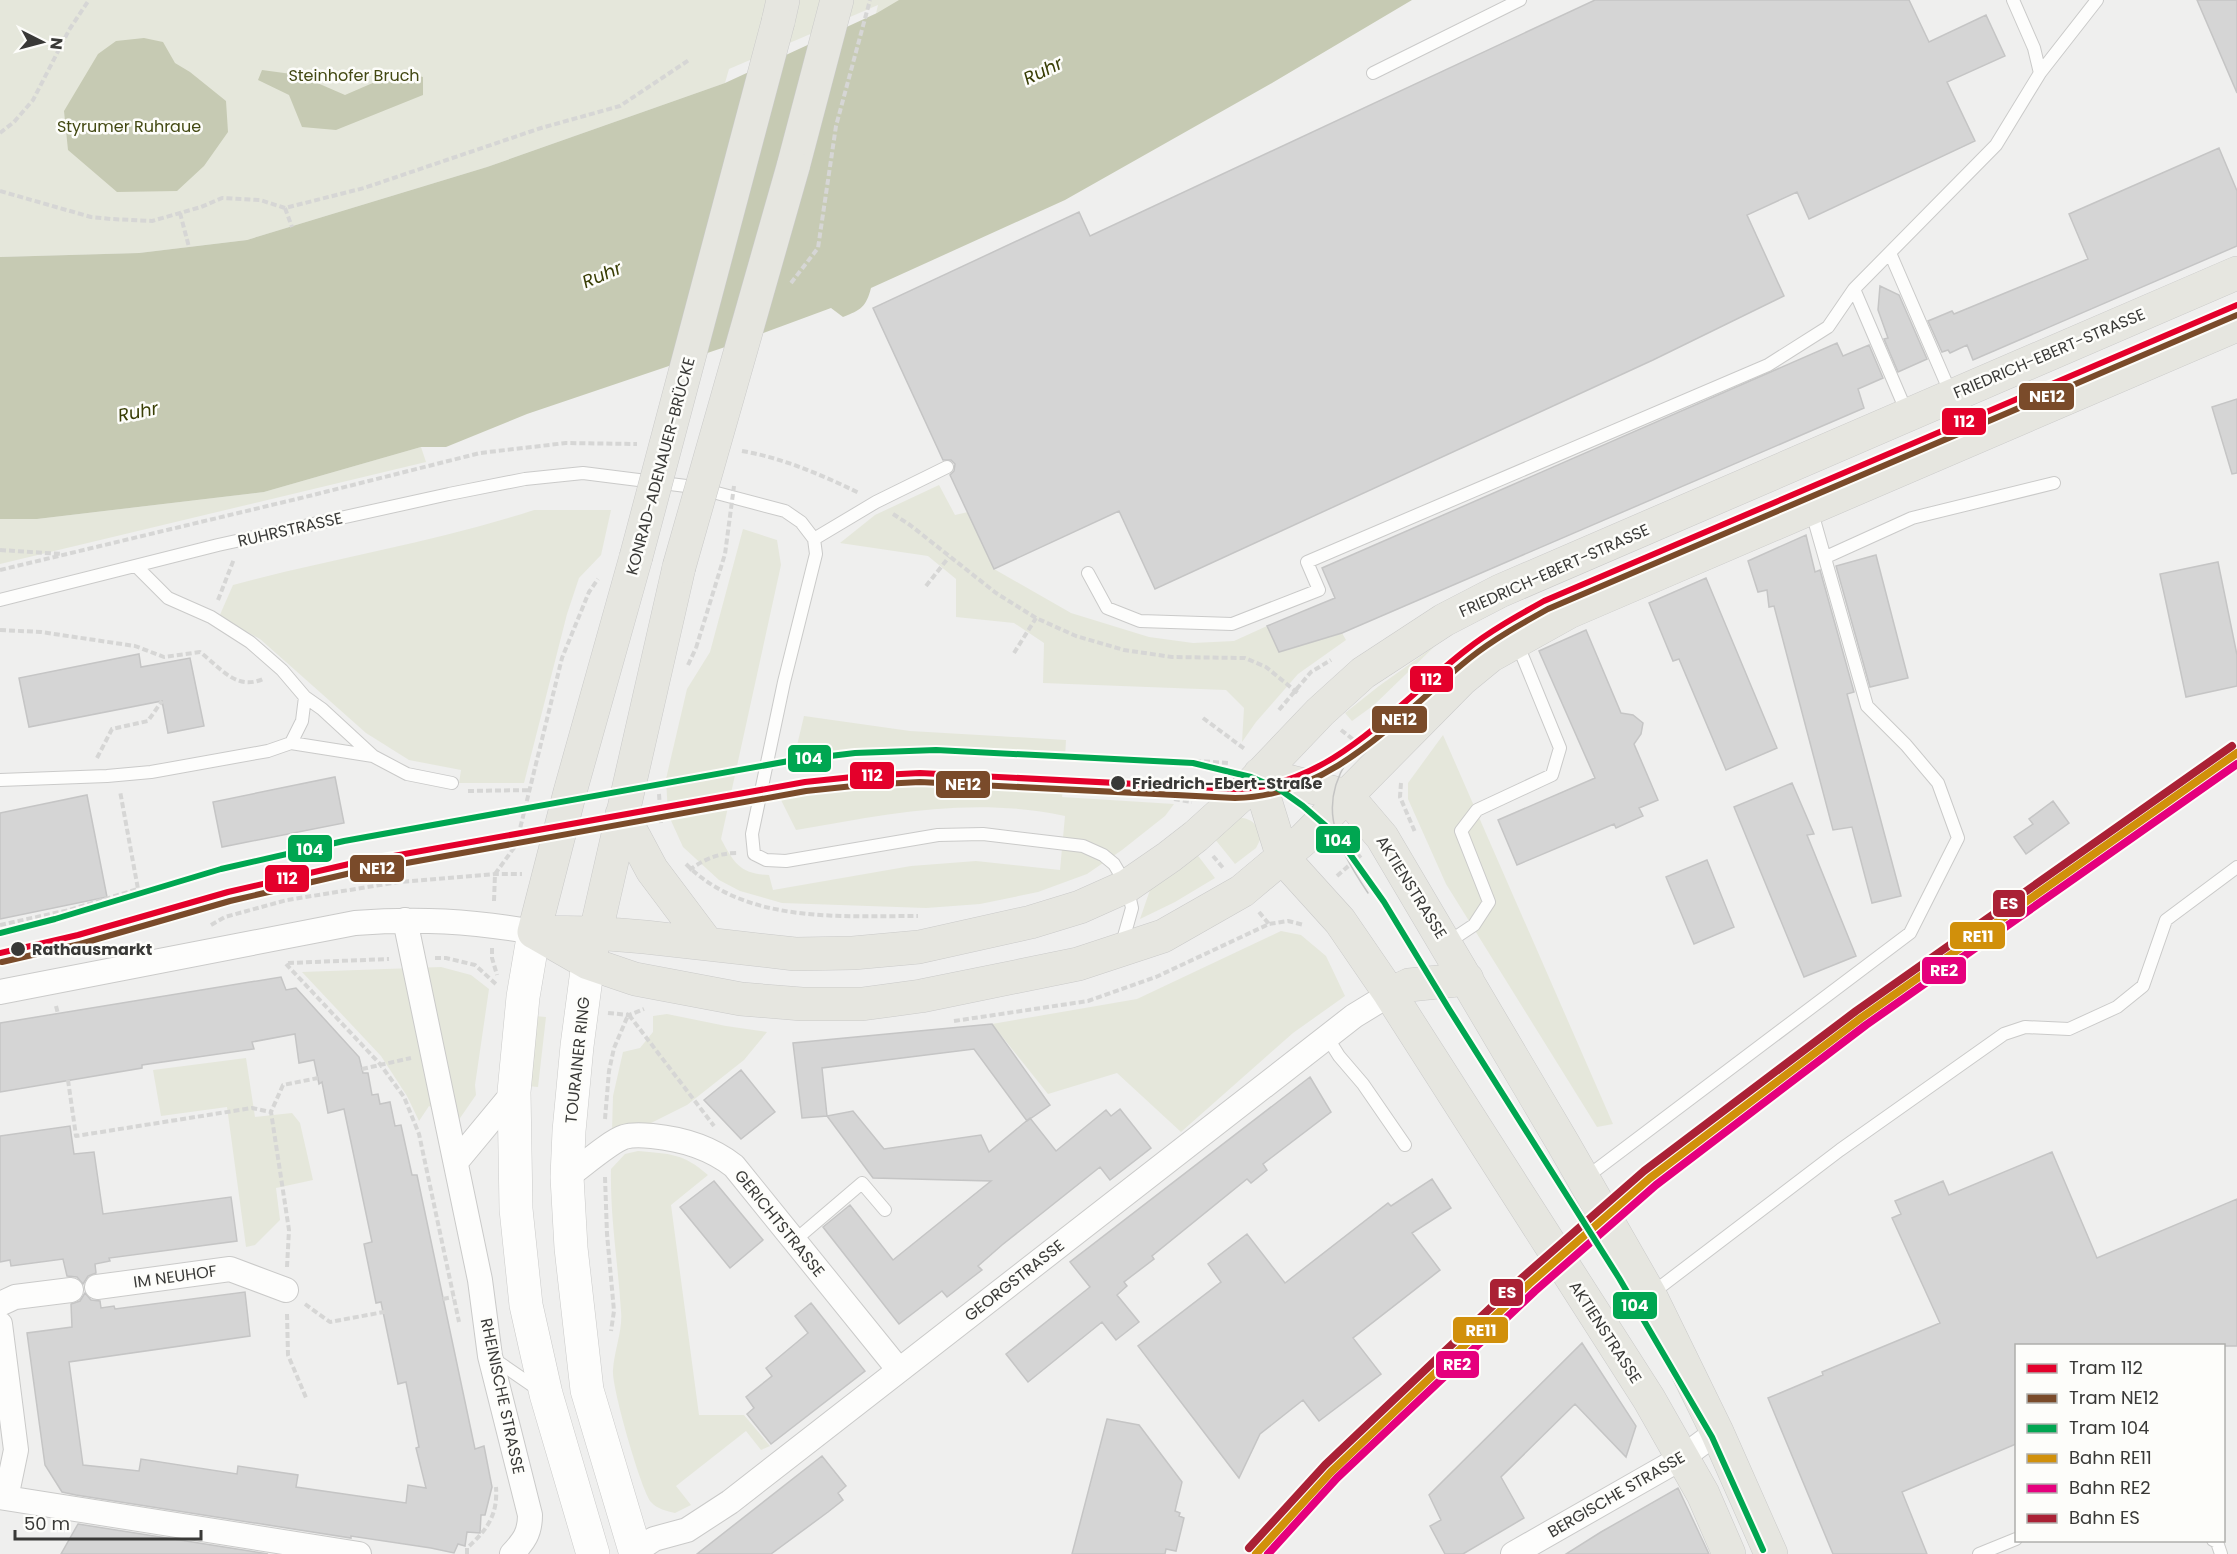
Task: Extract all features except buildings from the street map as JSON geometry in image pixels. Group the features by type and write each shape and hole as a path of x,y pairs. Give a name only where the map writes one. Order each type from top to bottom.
{"main road":[{"name":"KONRAD-ADENAUER-BRÜCKE","path":"534,932 783,0"},
{"name":"TOURAINER RING","path":"635,1553 587,1390 567,1177 576,1057 592,948 679,567 793,167 837,0"},
{"name":"FRIEDRICH-EBERT-STRASSE","path":"534,932 592,948 706,942 795,954 853,953 920,947 1041,919 1080,907 1127,886 1169,858 1238,798 1243,763 1320,712 1363,673 1444,620 1500,591 2237,273"},
{"name":"FRIEDRICH-EBERT-STRASSE","path":"592,948 635,978 741,999 802,1004 862,1004 921,996 1078,964 1163,936 1242,891 1283,858 1347,796 1391,772 1462,679 1490,656 1569,612 2237,325"},
{"name":"AKTIENSTRASSE","path":"1243,763 1262,790 1283,858 1340,921 1390,994 1643,1390 1703,1494 1729,1554"},
{"path":"1243,763 1347,796"},
{"name":"AKTIENSTRASSE","path":"1347,796 1382,837 1447,943 1650,1295 1717,1432 1771,1554"},
{"path":"622,814 652,870 706,942"},
{"path":"534,932 523,997 514,1092 517,1220 526,1305 546,1394 593,1554"},
{"path":"1390,994 1409,986 1467,978"}],"street":[{"name":"FRIEDRICH-EBERT-STRASSE","path":"0,992 356,923 405,920 465,921 534,932"},
{"name":"RHEINISCHE STRASSE","path":"405,920 480,1280 490,1356 530,1515 526,1539 512,1554"},
{"name":"GEORGSTRASSE","path":"635,1553 654,1539 687,1530 723,1506 1354,1016 1390,994"},
{"path":"456,1162 514,1092"},
{"name":"GERICHTSTRASSE","path":"567,1177 624,1137 633,1135 672,1138 700,1146 720,1155 734,1166 899,1370"},
{"name":"IM NEUHOF","path":"97,1287 230,1269 286,1290"},
{"path":"0,1304 15,1298 71,1290"},
{"path":"0,1324 16,1450 3,1497 359,1554"},
{"name":"BERGISCHE STRASSE","path":"1513,1554 1683,1457 1717,1432"}],"lane":[{"path":"1373,73 1520,0"},
{"path":"2013,0 2034,48 2040,73"},
{"path":"1088,573 1107,608 1140,621 1232,624 1319,590 1307,562 1768,365 1828,327 1854,289 1996,145 2040,73 2097,0"},
{"path":"1890,253 1951,395"},
{"path":"1854,289 1908,415"},
{"path":"946,467 876,502 814,539 816,554 784,682 752,834 753,854 766,860 786,861 938,835 984,834 1083,846 1103,855 1114,864 1127,886 1132,908 1120,950"},
{"name":"RUHRSTRASSE","path":"0,600 218,545 499,483 583,473 694,487 748,500 785,511 801,522 814,539"},
{"path":"1826,557 1912,518 2054,483"},
{"path":"1584,1179 1910,933 1958,838 1938,783 1867,706 1811,508"},
{"path":"136,566 168,598 211,617 250,642 282,670 305,697 322,709 374,756 407,774 452,783"},
{"path":"1447,943 1474,925 1489,902 1461,831 1476,810 1552,775 1560,748 1517,642"},
{"path":"291,743 302,721 305,697"},
{"path":"0,780 152,772 268,751 291,743 374,756"},
{"path":"1650,1295 1840,1150 2004,1035 2025,1027 2069,1029 2117,1007 2143,986 2166,920 2237,867"},
{"path":"1327,1037 1406,1144"},
{"path":"794,1240 862,1183 885,1210"},
{"path":"490,1356 546,1394"},
{"path":"1979,1554 2015,1539"}],"path":[{"path":"0,133 14,122 33,100 69,30 89,0"},
{"path":"790,285 818,248 836,126 870,0"},
{"path":"0,191 101,218 152,221 201,207 222,198 260,200 285,208 364,188 541,128 620,106 689,60"},
{"path":"285,208 292,227"},
{"path":"180,213 189,247"},
{"path":"744,440 740,451 760,454 825,477 876,502 910,525 996,593 1036,618 1077,636 1124,650 1172,657 1245,658 1266,667 1391,772 1408,817 1315,894 1288,921"},
{"path":"0,570 480,453 566,443 640,444"},
{"path":"684,675 696,648 725,554 734,486"},
{"path":"0,550 65,555"},
{"path":"926,586 949,557"},
{"path":"501,988 492,958 495,874 516,846 562,658 589,592 602,574"},
{"path":"1014,653 1036,618"},
{"path":"0,630 41,632 135,646 164,657 200,652 239,683 254,684 282,670"},
{"path":"1274,716 1295,690"},
{"path":"87,777 112,729 148,721 162,701"},
{"path":"1203,718 1243,763"},
{"path":"1243,763 1253,742"},
{"path":"1177,760 1243,763"},
{"path":"0,925 69,910 138,890 117,775"},
{"path":"452,783 468,792 530,790"},
{"path":"659,791 659,811 663,829"},
{"path":"1174,799 1199,802 1189,808"},
{"path":"691,869 710,857 722,853 753,854"},
{"path":"683,861 730,896 785,911 831,916 928,916"},
{"path":"286,963 380,1064 404,1097 419,1134 461,1330"},
{"path":"610,1342 614,1311 607,1234 604,1151 609,1071 614,1048 629,1015 635,978"},
{"path":"629,1015 720,1133 734,1166"},
{"path":"362,1069 432,1054"},
{"path":"307,1400 288,1355 286,1290 289,1230 271,1112 283,1085 318,1078"},
{"path":"68,1080 76,1136 252,1108 271,1112"},
{"path":"286,1290 330,1322 389,1311"},
{"path":"443,1299 453,1297"},
{"path":"466,1554 467,1548 486,1530 495,1510 497,1499 493,1476"}],"green space":[{"name":"Styrumer Ruhraue","path":"0,0 1156,0 839,172 878,5 729,69 725,83 487,167 247,240 139,253 0,257"},
{"path":"421,447 426,462 0,564 0,519 37,519 264,492"},
{"path":"939,485 955,515 968,512 994,569 1071,613 1149,637 1193,643 1234,641 1267,626 1279,652 1342,633 1346,640 1298,674 1256,722 1242,742 1244,708 1226,690 1043,683 1044,643 1014,623 956,617 956,579 928,556 840,543 875,515"},
{"path":"534,510 611,510 601,555 579,578 567,614 524,783 459,783 461,770 409,760 366,733 260,639 219,617 233,585 422,541"},
{"path":"743,529 777,540 781,565 721,839 739,866 751,872 769,875 773,890 911,866 976,861 1060,870 1065,816 1031,810 963,807 897,813 796,830 778,794 906,780 1063,788 1062,797 1174,804 1165,816 1087,874 1038,892 980,904 926,908 782,903 740,891 719,880 683,847 668,814 666,779 687,689 710,652"},
{"path":"1435,646 1374,705 1352,721 1345,713 1379,686"},
{"path":"1458,661 1382,745 1373,738"},
{"path":"804,716 910,731 1066,740 1065,758 891,750 843,753 783,763 795,754"},
{"path":"1443,735 1613,1124 1597,1127 1446,884 1408,799 1408,783"},
{"path":"1238,817 1254,823 1261,838 1256,848 1235,864 1214,838"},
{"path":"1196,853 1215,878 1175,902 1140,919 1151,887"},
{"path":"1281,931 1301,935 1326,956 1345,996 1293,1033 1181,1132 1117,1073 1048,1094 992,1024 1137,999"},
{"path":"441,967 471,975 489,989 475,1085 476,1095 458,1121 429,1106 419,1121 407,1096 381,1056 302,972"},
{"path":"667,1014 767,1032 744,1060 687,1105 641,1128 612,1132 613,1096 623,1052 640,1048 653,1032 653,1016"},
{"path":"534,1016 546,1017 538,1087 527,1086"},
{"path":"246,1058 255,1117 292,1113 300,1123 313,1180 276,1188 280,1220 255,1245 246,1247 227,1107 161,1116 153,1070"},
{"path":"638,1151 676,1156 691,1162 708,1175 671,1205 699,1415 744,1415 770,1446 761,1450 746,1431 676,1486 691,1505 675,1513 656,1506 646,1493 628,1437 613,1370 621,1318 611,1169 625,1154"}],"water":[{"name":"Ruhr","path":"899,0 1412,0 1272,83 1065,200 871,288 862,307 843,317 831,308 731,345 527,414 446,447 421,447 264,492 37,519 0,519 0,257 139,253 247,240 487,167 725,83 877,13"},
{"path":"144,38 163,42 175,63 226,101 228,132 204,166 177,191 117,192 68,150 64,111 98,54 116,41"},
{"path":"262,70 299,75 345,95 398,72 423,77 423,95 336,130 302,127 289,95 258,80"}],"tram line":[{"name":"112","path":"0,953 78,935 228,892 349,864 805,782 920,773 1235,789 1270,785 1302,774 1332,759 1360,739 1475,643 1544,601 2237,305"},
{"name":"NE12","path":"2,962 80,944 230,901 351,873 806,791 920,782 1235,798 1270,794 1303,784 1363,749 1479,651 1548,609 2237,315"},
{"path":"1368,893 1338,838 1333,821 1332,803 1344,766 1358,746 1403,705"},
{"name":"104","path":"0,933 55,919 221,869 344,841 789,761 855,753 936,750 1193,763 1251,777 1279,789 1326,826 1347,850 1384,902 1619,1278 1712,1437 1763,1550"}],"rail line":[{"name":"ES","path":"1249,1548 1325,1465 1523,1277 1644,1171 1856,1011 2232,746"},
{"name":"RE11","path":"1256,1554 1331,1472 1529,1284 1650,1178 1861,1018 2237,753"},
{"name":"RE2","path":"1268,1554 1337,1478 1535,1291 1656,1185 1866,1025 2237,764"}],"place":[{"name":"Friedrich-Ebert-Straße","path":"1118,783"},
{"name":"Rathausmarkt","path":"18,949"}],"park label":[{"name":"Steinhofer Bruch","path":"354,75"}]}
